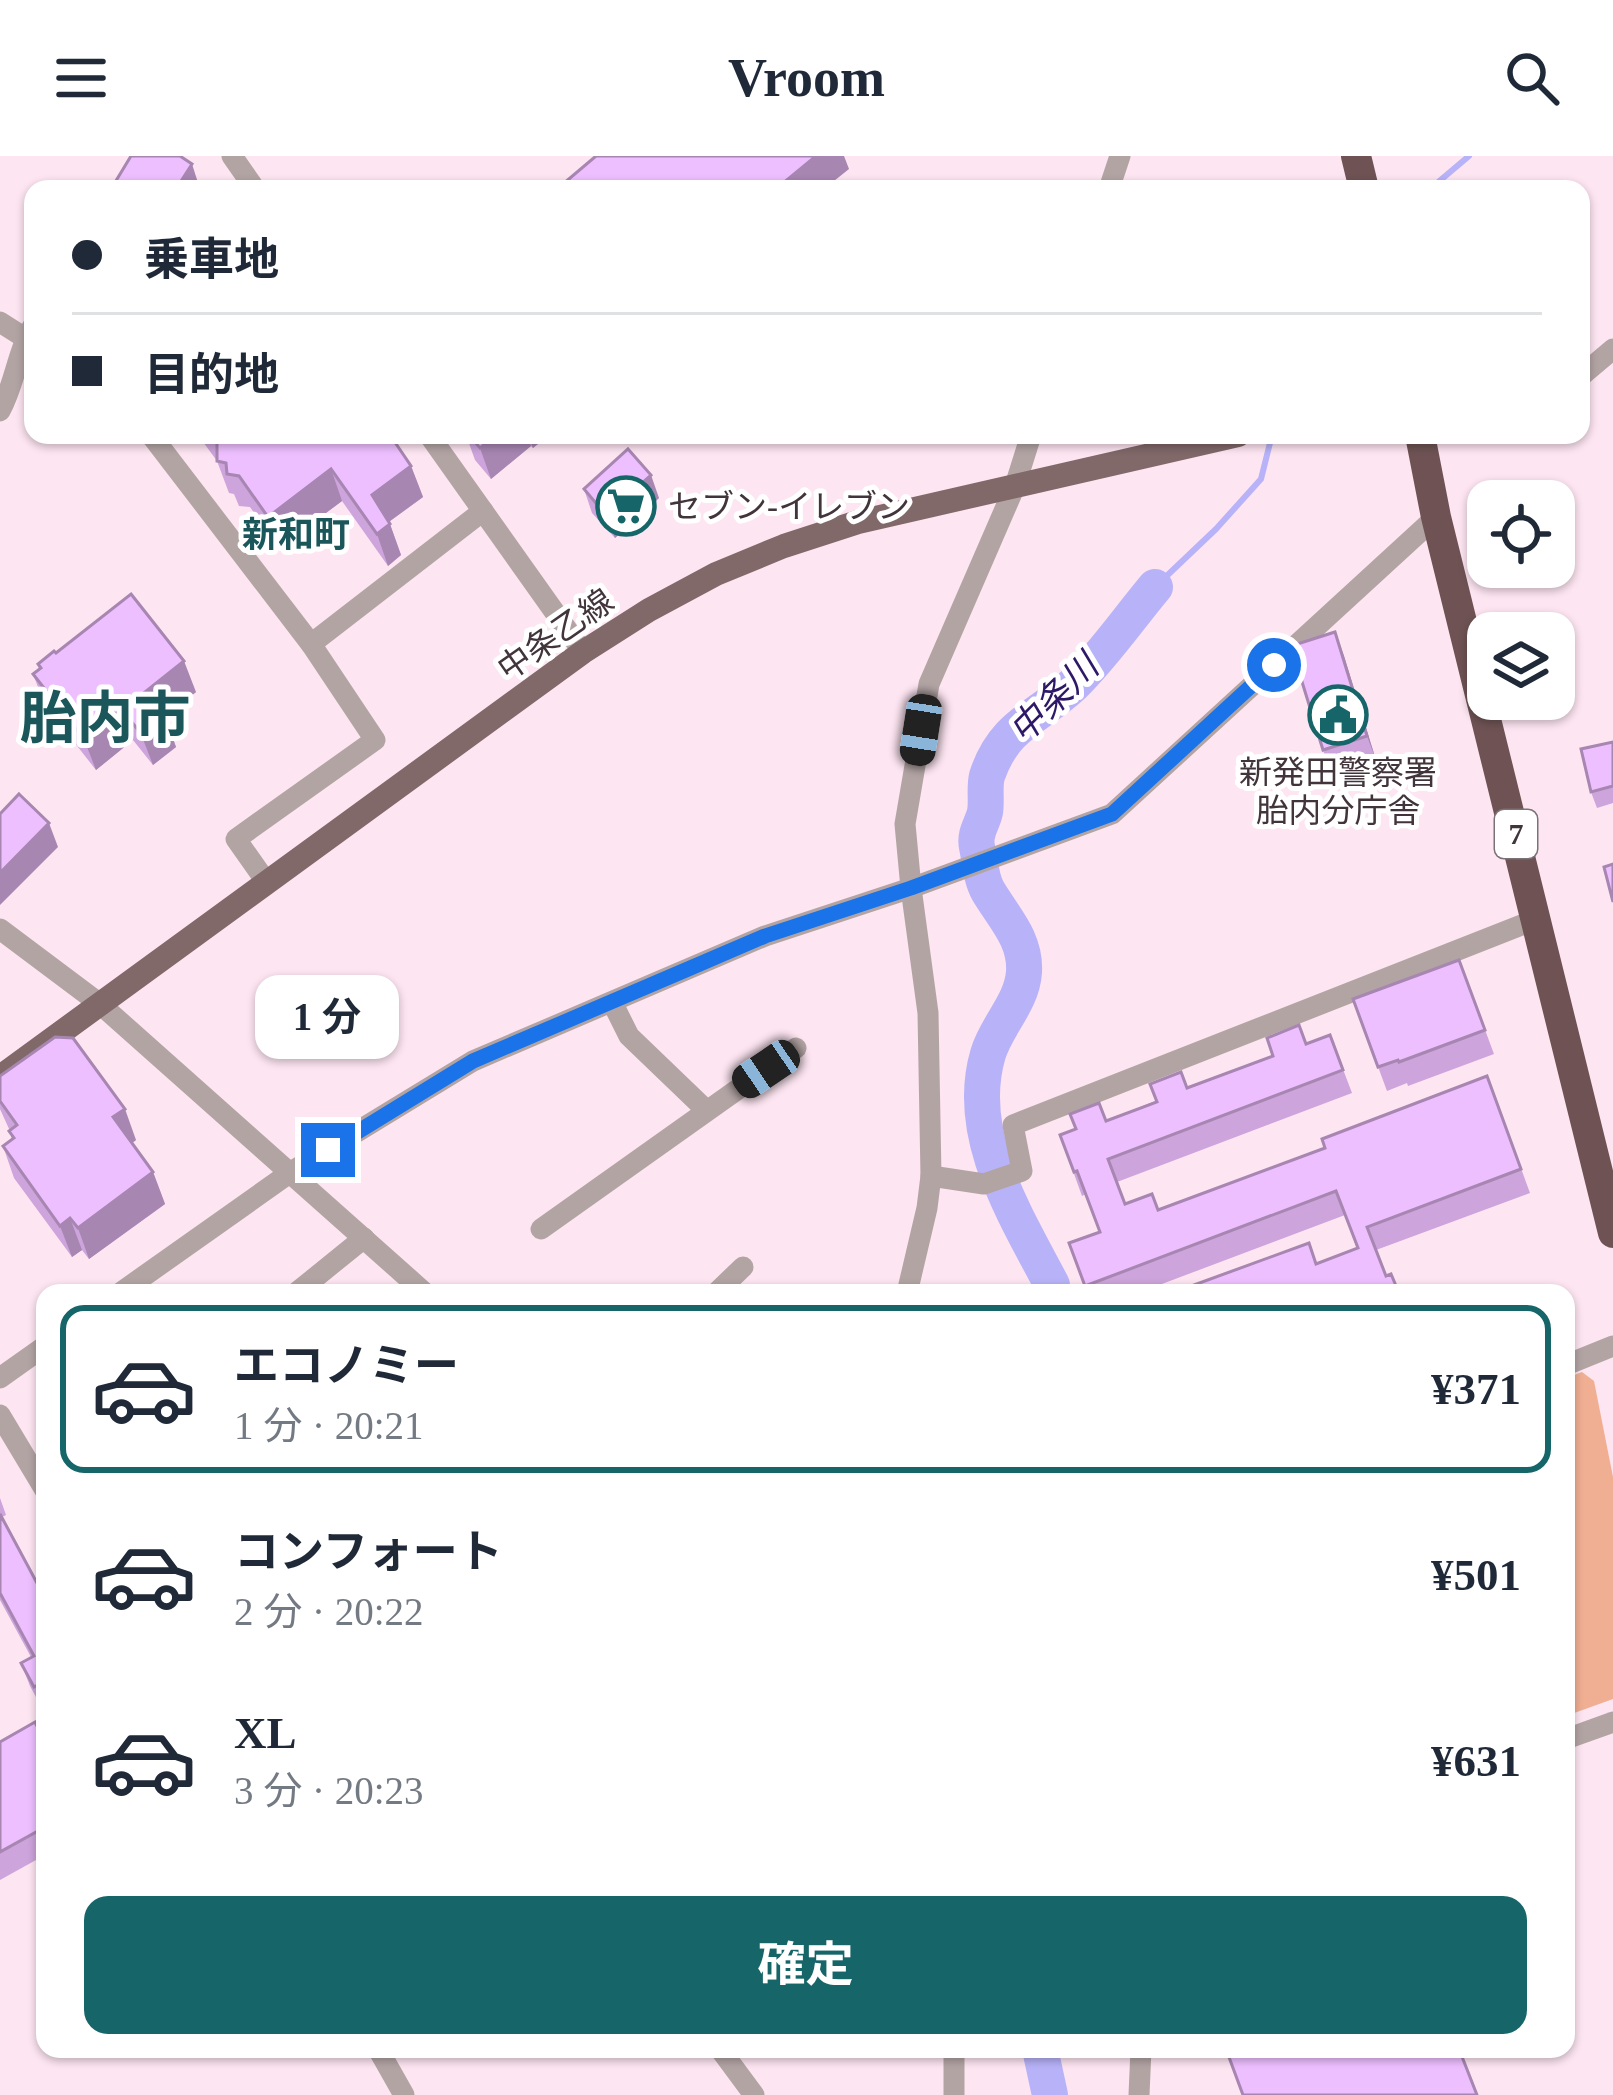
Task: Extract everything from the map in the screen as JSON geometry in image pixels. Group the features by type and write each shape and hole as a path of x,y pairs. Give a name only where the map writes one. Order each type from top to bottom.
{"highway":[{"name":"7","path":"1422,444 1613,1233"}],"main road":[{"name":"中条乙線","path":"0,1077 583,652 716,574 858,522 1199,444"}],"street":[{"path":"1590,368 1613,349"},
{"path":"0,411 24,354"},
{"path":"158,444 311,644 375,740 236,839 267,883"},
{"path":"435,444 583,652"},
{"path":"909,1284 931,1176 928,1013 905,824 928,684 1015,486 1028,444"},
{"path":"311,644 483,511"},
{"path":"133,1284 291,1172 473,1061 765,936 1112,814 1436,517"},
{"path":"931,1176 984,1184 1022,1171 1012,1125 1537,919"},
{"path":"0,928 100,1004 415,1284"},
{"path":"612,1002 629,1036 706,1110"},
{"path":"541,1229 796,1048"},
{"path":"307,1284 364,1238"},
{"path":"726,1284 743,1268"},
{"path":"1575,1361 1613,1346"},
{"path":"0,1378 36,1352"},
{"path":"0,1414 36,1475"},
{"path":"1575,1736 1613,1721"},
{"path":"383,2058 404,2095"},
{"path":"727,2058 754,2095"},
{"path":"954,2058 954,2095"},
{"path":"1139,2095 1141,2058"}],"shaded area":[{"path":"1582,1372 1594,1381 1613,1477 1613,1699 1575,1713 1575,1375"}],"building":[{"path":"131,156 180,156 192,164 182,180 116,180"},
{"path":"596,156 816,156 787,180 568,180"},
{"path":"217,444 396,444 411,466 372,495 390,524 377,534 331,469 268,517 239,476 227,474 226,463 217,461"},
{"path":"628,449 651,475 606,515 584,489"},
{"path":"131,594 184,661 145,692 164,716 141,734 122,709 84,739 33,674 41,668 38,664"},
{"name":"新発田警察署 胎内分庁舎","path":"1335,632 1367,736 1323,750 1291,646"},
{"path":"1613,742 1613,786 1591,792 1581,749"},
{"path":"19,794 49,823 0,873 0,814"},
{"path":"1613,864 1613,902 1604,867"},
{"path":"1459,960 1485,1030 1378,1067 1353,999"},
{"path":"1299,1025 1306,1044 1330,1035 1343,1070 1108,1159 1125,1204 1152,1194 1158,1210 1325,1148 1322,1139 1487,1076 1521,1169 1367,1227 1386,1276 1391,1274 1395,1284 1197,1284 1309,1243 1316,1264 1358,1248 1336,1191 1084,1284 1069,1243 1100,1232 1060,1135 1076,1129 1070,1114 1099,1103 1106,1121 1157,1102 1150,1084 1181,1072 1187,1088 1273,1056 1267,1038"},
{"path":"55,1037 73,1038 125,1109 113,1117 153,1172 78,1228 70,1218 60,1226 3,1146 14,1138 9,1131 17,1125 0,1101 0,1076"},
{"path":"0,1514 36,1581 34,1687 21,1663 34,1656 0,1593"},
{"path":"35,1722 36,1832 0,1852 0,1742"},
{"path":"1229,2058 1463,2058 1477,2095 1243,2095"}],"waterway":[{"path":"1441,180 1469,156"},
{"path":"1155,587 1261,479 1270,444"},
{"name":"中条川","path":"1051,1284 998,1174 983,1115 988,1054 1019,994 1024,960 1018,939 984,881 977,837 985,812 987,776 1003,744 1084,674 1155,587"},
{"name":"中条川","path":"1042,2058 1050,2095"}],"place":[{"name":"セブン-イレブン","path":"626,506"},
{"name":"新発田警察署 胎内分庁舎","path":"1338,715"}],"district":[{"name":"新和町","path":"296,534"},
{"name":"胎内市","path":"105,718"}],"route":[{"path":"328,1150 473,1061 765,936 1112,814 1274,665"}]}
